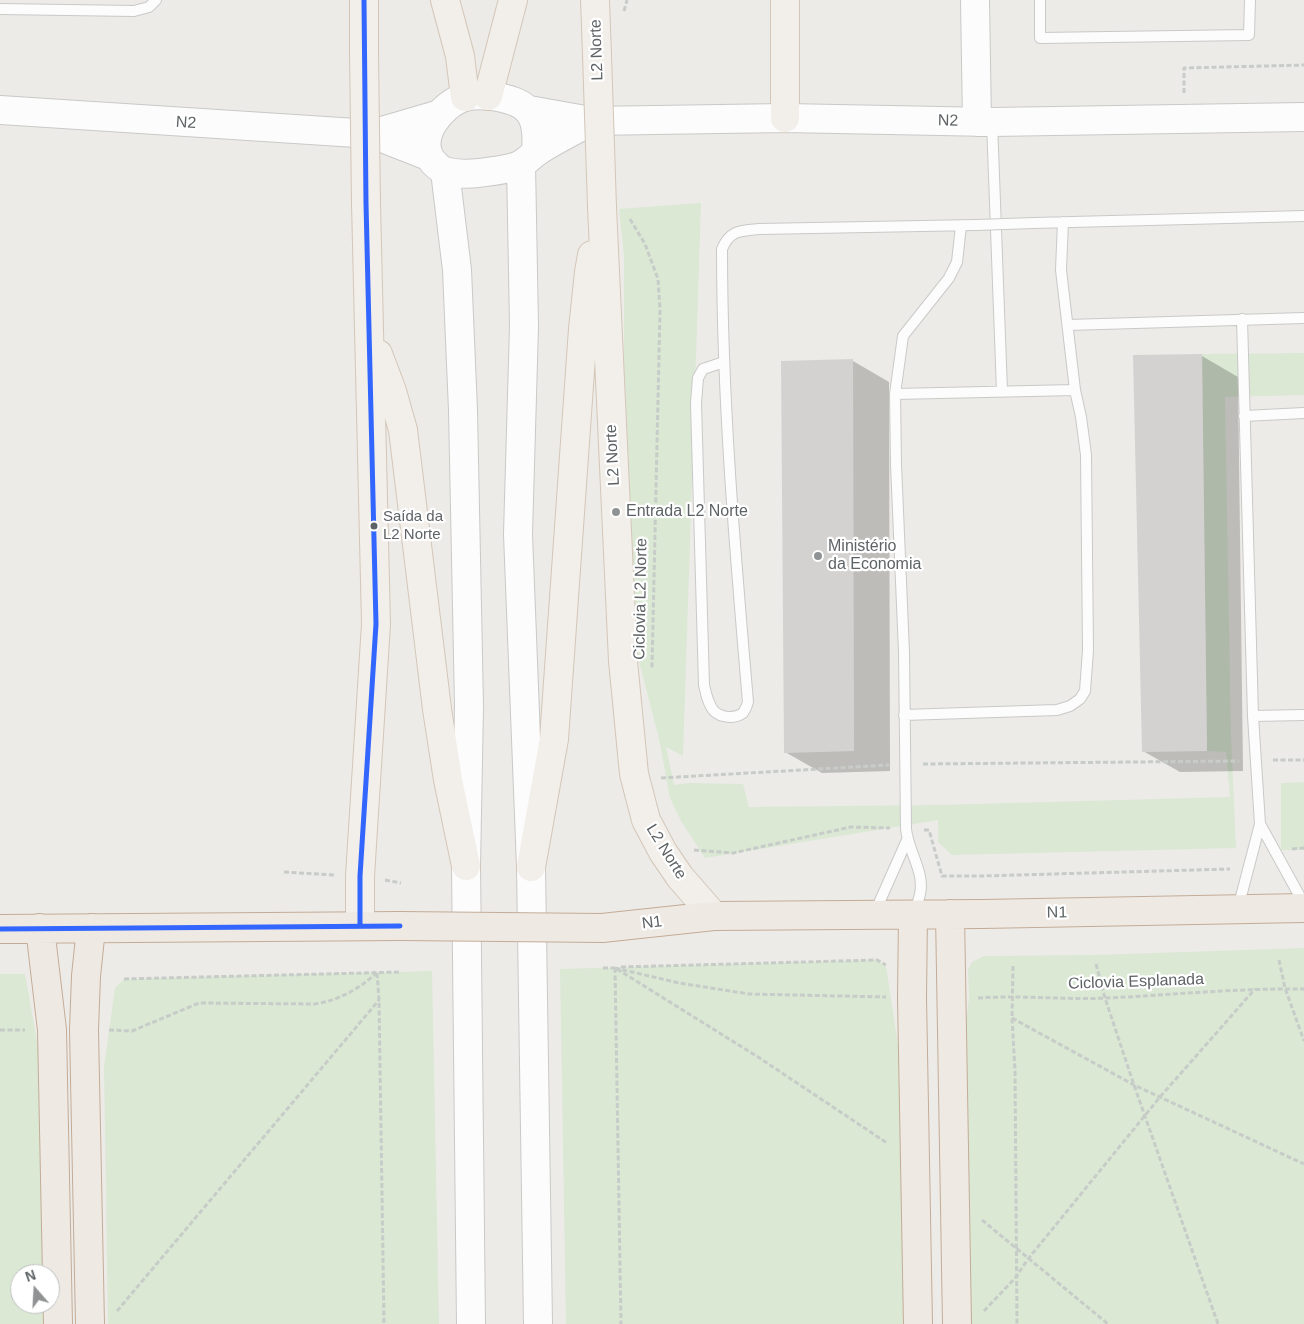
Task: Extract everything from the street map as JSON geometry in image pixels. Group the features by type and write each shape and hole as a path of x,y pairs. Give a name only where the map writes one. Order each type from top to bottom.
{"highway":[{"name":"N1","path":"0,929 360,926 602,928 714,916 1238,910 1304,906"},
{"path":"950,914 967,1321"},
{"path":"913,915 912,998 918,1324"},
{"path":"40,928 52,1030 58,1324"},
{"path":"90,928 84,1030 102,1319"}],"main road":[{"path":"360,926 360,876 376,624 366,203 364,0"},
{"path":"445,0 460,56 476,97"},
{"path":"476,97 513,0"},
{"name":"L2 Norte","path":"595,0 597,55 610,216 623,661 636,783 646,820 664,852 680,877 714,916"},
{"path":"784,118 785,0"},
{"path":"975,0 985,122"},
{"path":"471,1324 466,866 469,706 463,410 457,270 436,164 426,144 429,131 437,115 448,106 476,97 511,99 529,110 535,120 536,130 528,158 518,534 531,867 538,1324"},
{"name":"N2","path":"0,110 372,134 437,115"},
{"name":"N2","path":"529,110 591,121 784,118 985,122 1304,117"},
{"name":"N2","path":"528,158 591,121"},
{"name":"N2","path":"372,134 436,164"},
{"path":"436,164 471,174 498,171 528,158"},
{"path":"531,867 554,739 588,272 594,248 610,216"},
{"path":"370,334 392,391 403,430 413,525 437,709 448,780 466,866"}],"lane":[{"path":"0,9 134,11 149,7 156,0"},
{"path":"1040,0 1040,38 1249,35 1250,0"},
{"path":"985,122 1002,391"},
{"path":"724,362 703,369 698,378 696,403 704,685 714,712 725,717 735,717 744,712 748,702 732,517 724,362 722,248 731,235 740,231 768,229 961,226 1304,216"},
{"path":"904,715 1057,710 1070,706 1080,699 1085,691 1088,650 1086,455 1082,417 1075,390 1061,270 1063,222"},
{"path":"913,915 921,893 921,880 906,835 904,652 895,394 903,336 949,278 958,262 961,226"},
{"path":"1068,325 1304,318"},
{"path":"1238,910 1260,824 1253,716 1242,319"},
{"path":"895,394 1075,390"},
{"path":"1244,416 1304,413"},
{"path":"1253,716 1304,714"},
{"path":"1260,824 1304,906"},
{"path":"874,915 906,835"}],"path":[{"path":"1184,119 1184,68 1304,65"},
{"name":"Ciclovia L2 Norte","path":"610,216 645,244 658,279 660,310 652,670"},
{"path":"636,783 653,778 904,764 1304,760"},
{"path":"691,850 733,853 852,827 906,835 929,830 942,876 1248,869"},
{"path":"1274,849 1304,848"},
{"path":"603,968 877,960"},
{"path":"1278,960 1285,988 1304,1041"},
{"path":"1096,964 1105,998 1134,1085 1218,1324"},
{"path":"1013,966 1012,1018 1015,1072 1017,1324"},
{"path":"615,968 680,983 749,994 890,998"},
{"path":"615,968 758,1057 892,1147"},
{"path":"615,968 621,1324"},
{"path":"124,979 401,972"},
{"path":"376,973 379,1000 384,1324"},
{"path":"110,1030 132,1031 199,1003 315,1004 333,1001 361,987 376,973"},
{"path":"967,1321 1016,1277 1028,1259 1160,1097 1256,988"},
{"name":"Ciclovia Esplanada","path":"969,998 1012,996 1105,998 1256,988 1304,988"},
{"path":"102,1319 379,1000"},
{"path":"1012,1018 1134,1085 1304,1164"},
{"path":"0,1030 34,1030"},
{"path":"980,1219 1108,1324"}],"green space":[{"path":"701,203 683,756 666,747 674,785 690,783 743,784 749,807 939,805 1230,797 1226,752 1207,751 1202,354 1304,353 1304,395 1225,397 1231,734 1236,848 952,855 938,842 938,820 705,858 681,821 670,798 659,739 637,653 624,359 624,256 619,209"},
{"path":"1304,782 1304,850 1281,850 1281,783"},
{"path":"1304,948 1304,1324 968,1324 962,1055 969,998 968,969 972,962 984,956 1095,955"},
{"path":"877,960 886,966 900,1058 905,1324 566,1324 560,969"},
{"path":"432,971 439,1324 108,1324 104,1067 115,988 124,979"},
{"path":"0,974 25,974 38,1047 43,1264 10,1264 10,1314 44,1314 45,1324 0,1324"}],"building":[{"path":"1202,354 1207,751 1142,752 1133,355"},
{"name":"Ministério da Economia","path":"853,359 854,751 784,753 781,361"}],"transit line":[{"path":"360,926 360,876 376,624 366,203 364,0"},
{"path":"0,929 400,926"}],"place":[{"name":"Entrada L2 Norte","path":"616,512"},
{"name":"Saída da L2 Norte","path":"374,526"},
{"name":"Ministério da Economia","path":"818,556"}]}
